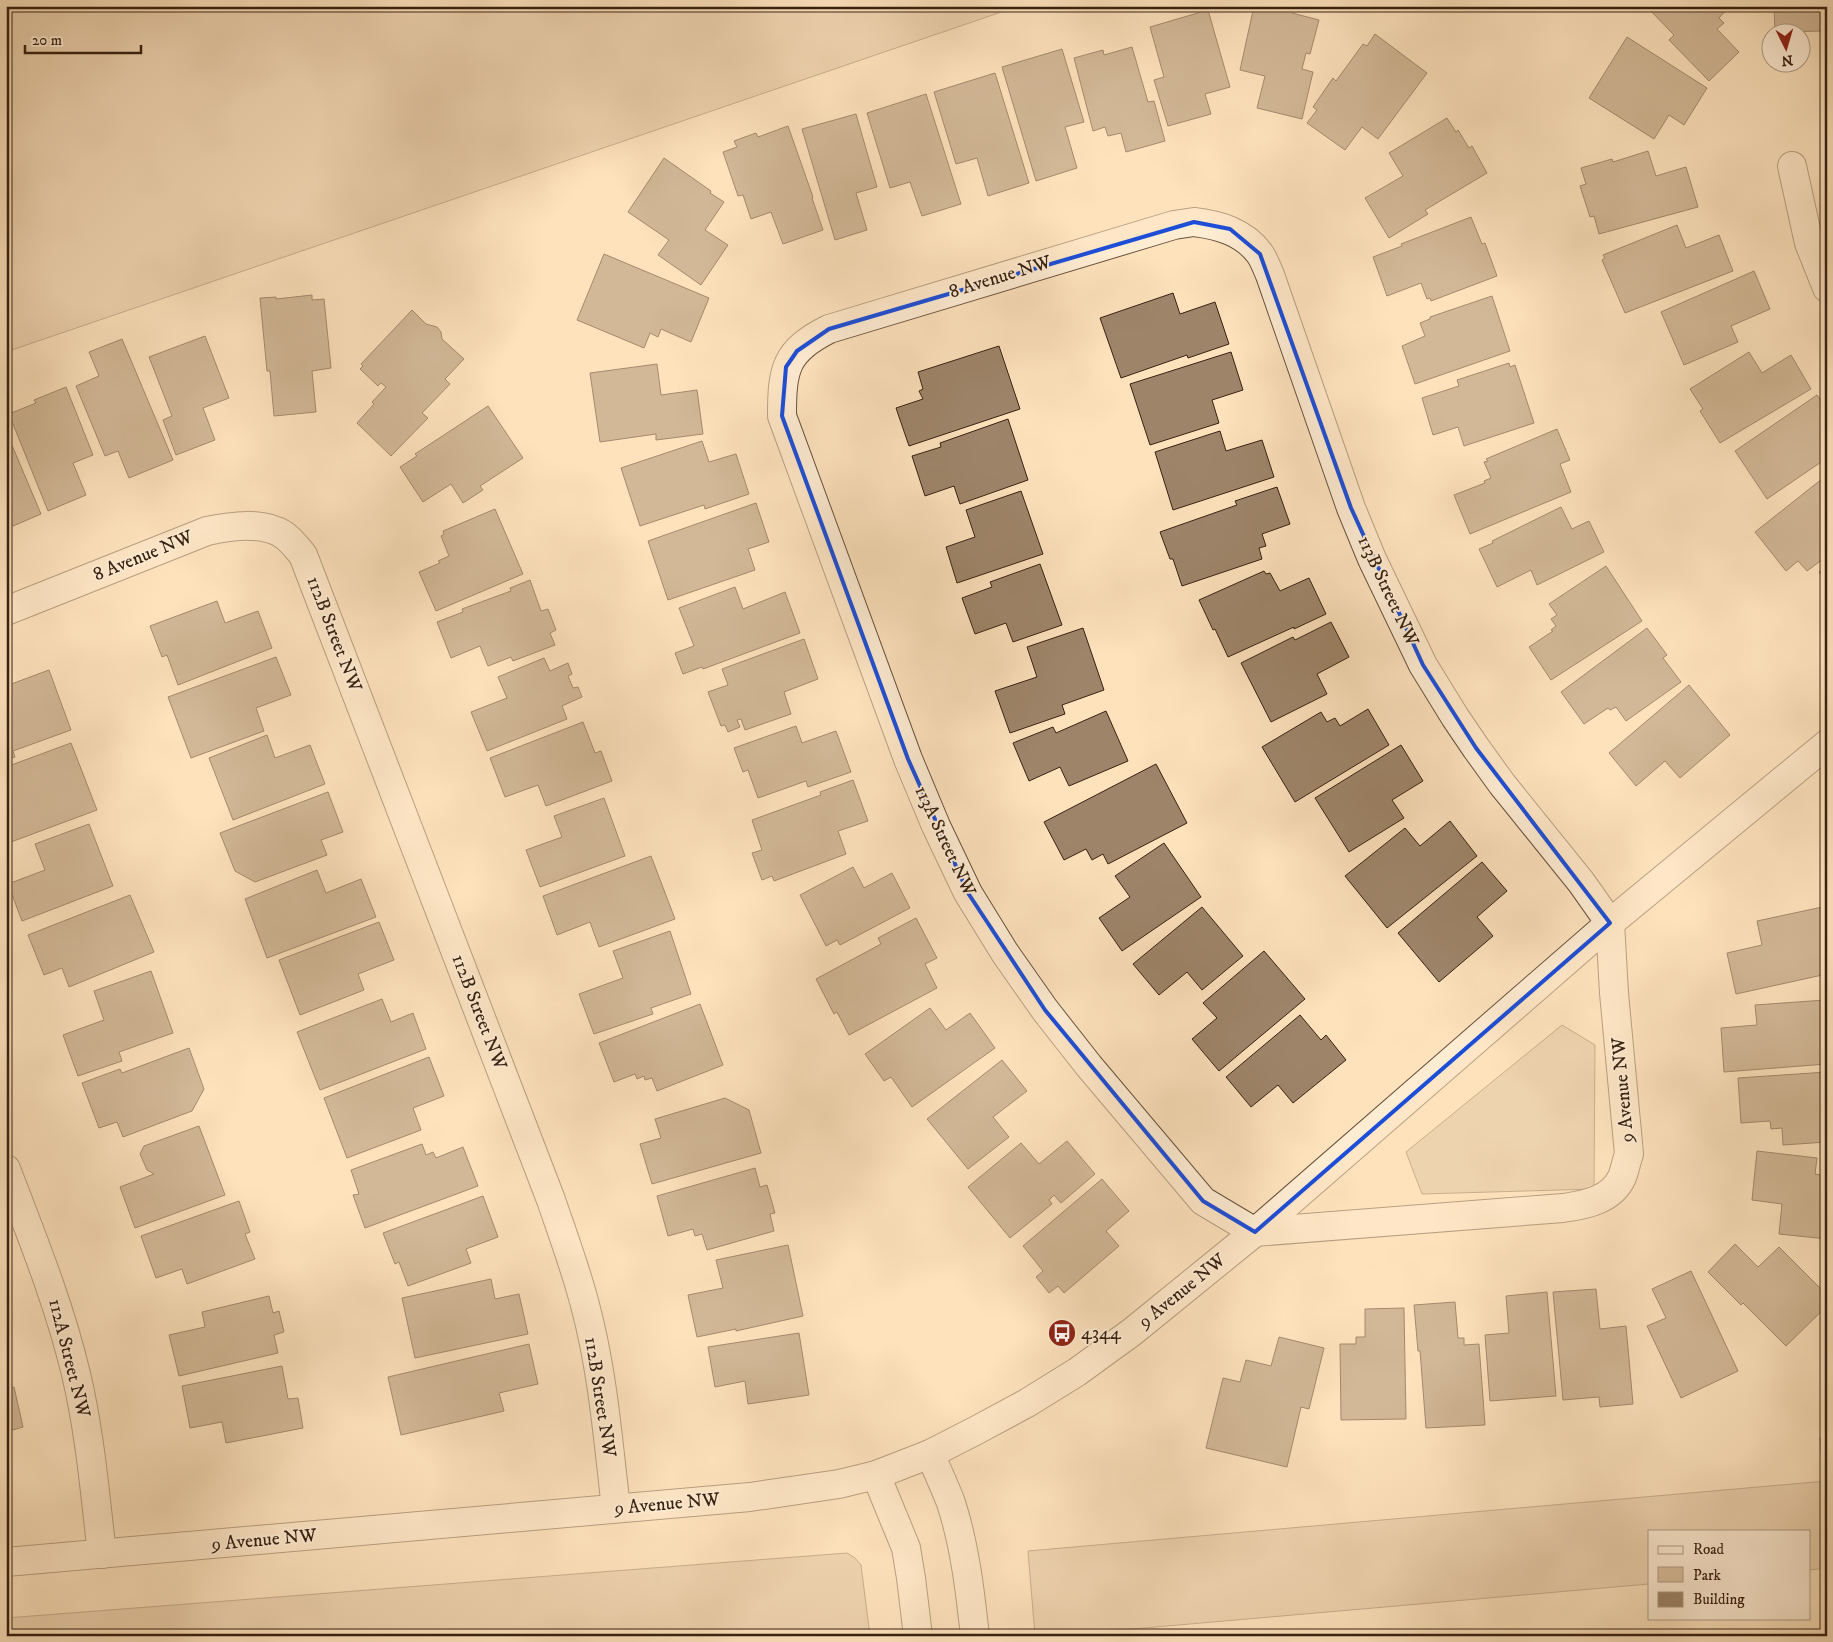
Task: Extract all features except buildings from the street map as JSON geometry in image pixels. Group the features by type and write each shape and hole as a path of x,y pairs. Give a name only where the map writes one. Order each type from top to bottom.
{"street":[{"path":"1792,166 1809,243 1827,288"},
{"name":"8 Avenue NW","path":"786,367 796,350 812,337 829,329 1174,225 1194,222 1214,224 1230,229"},
{"name":"113B Street NW","path":"1230,229 1249,242 1260,254 1270,275 1351,508 1372,559 1423,665 1455,717 1502,784 1581,882 1610,923"},
{"name":"113A Street NW","path":"786,367 782,390 782,416 908,759 936,826 968,893 1005,954 1045,1010 1089,1066 1196,1194 1203,1201 1255,1232"},
{"name":"8 Avenue NW","path":"6,611 207,531 226,527 261,527 284,535"},
{"name":"112B Street NW","path":"284,535 303,555 309,568 570,1255 585,1306 598,1364 616,1508"},
{"name":"9 Avenue NW","path":"6,1562 759,1496 839,1484 876,1475 930,1454 1027,1403 1077,1372 1132,1332 1255,1232 1610,923 1827,744"},
{"name":"9 Avenue NW","path":"1255,1232 1562,1208 1589,1204 1608,1194 1621,1178 1628,1154 1610,923"},
{"name":"112A Street NW","path":"6,1169 51,1288 76,1374 84,1411 102,1554"},
{"path":"930,1454 951,1503 964,1554 969,1578 975,1636"},
{"path":"876,1475 906,1548 918,1636"}],"highlighted area":[{"path":"1194,222 1230,229 1260,254 1351,508 1423,665 1476,748 1610,923 1255,1232 1203,1201 1045,1010 968,893 908,759 782,416 786,367 797,351 829,329"}],"green space":[{"path":"6,6 1019,6 6,352"},
{"path":"1562,1025 1595,1045 1594,1189 1422,1194 1406,1152"},
{"path":"1827,1481 1827,1568 1810,1570 1810,1530 1648,1530 1648,1584 1035,1636 1028,1551"},
{"path":"847,1553 861,1565 870,1636 6,1636 6,1618"}],"place":[{"name":"4344","path":"1062,1333"}]}
